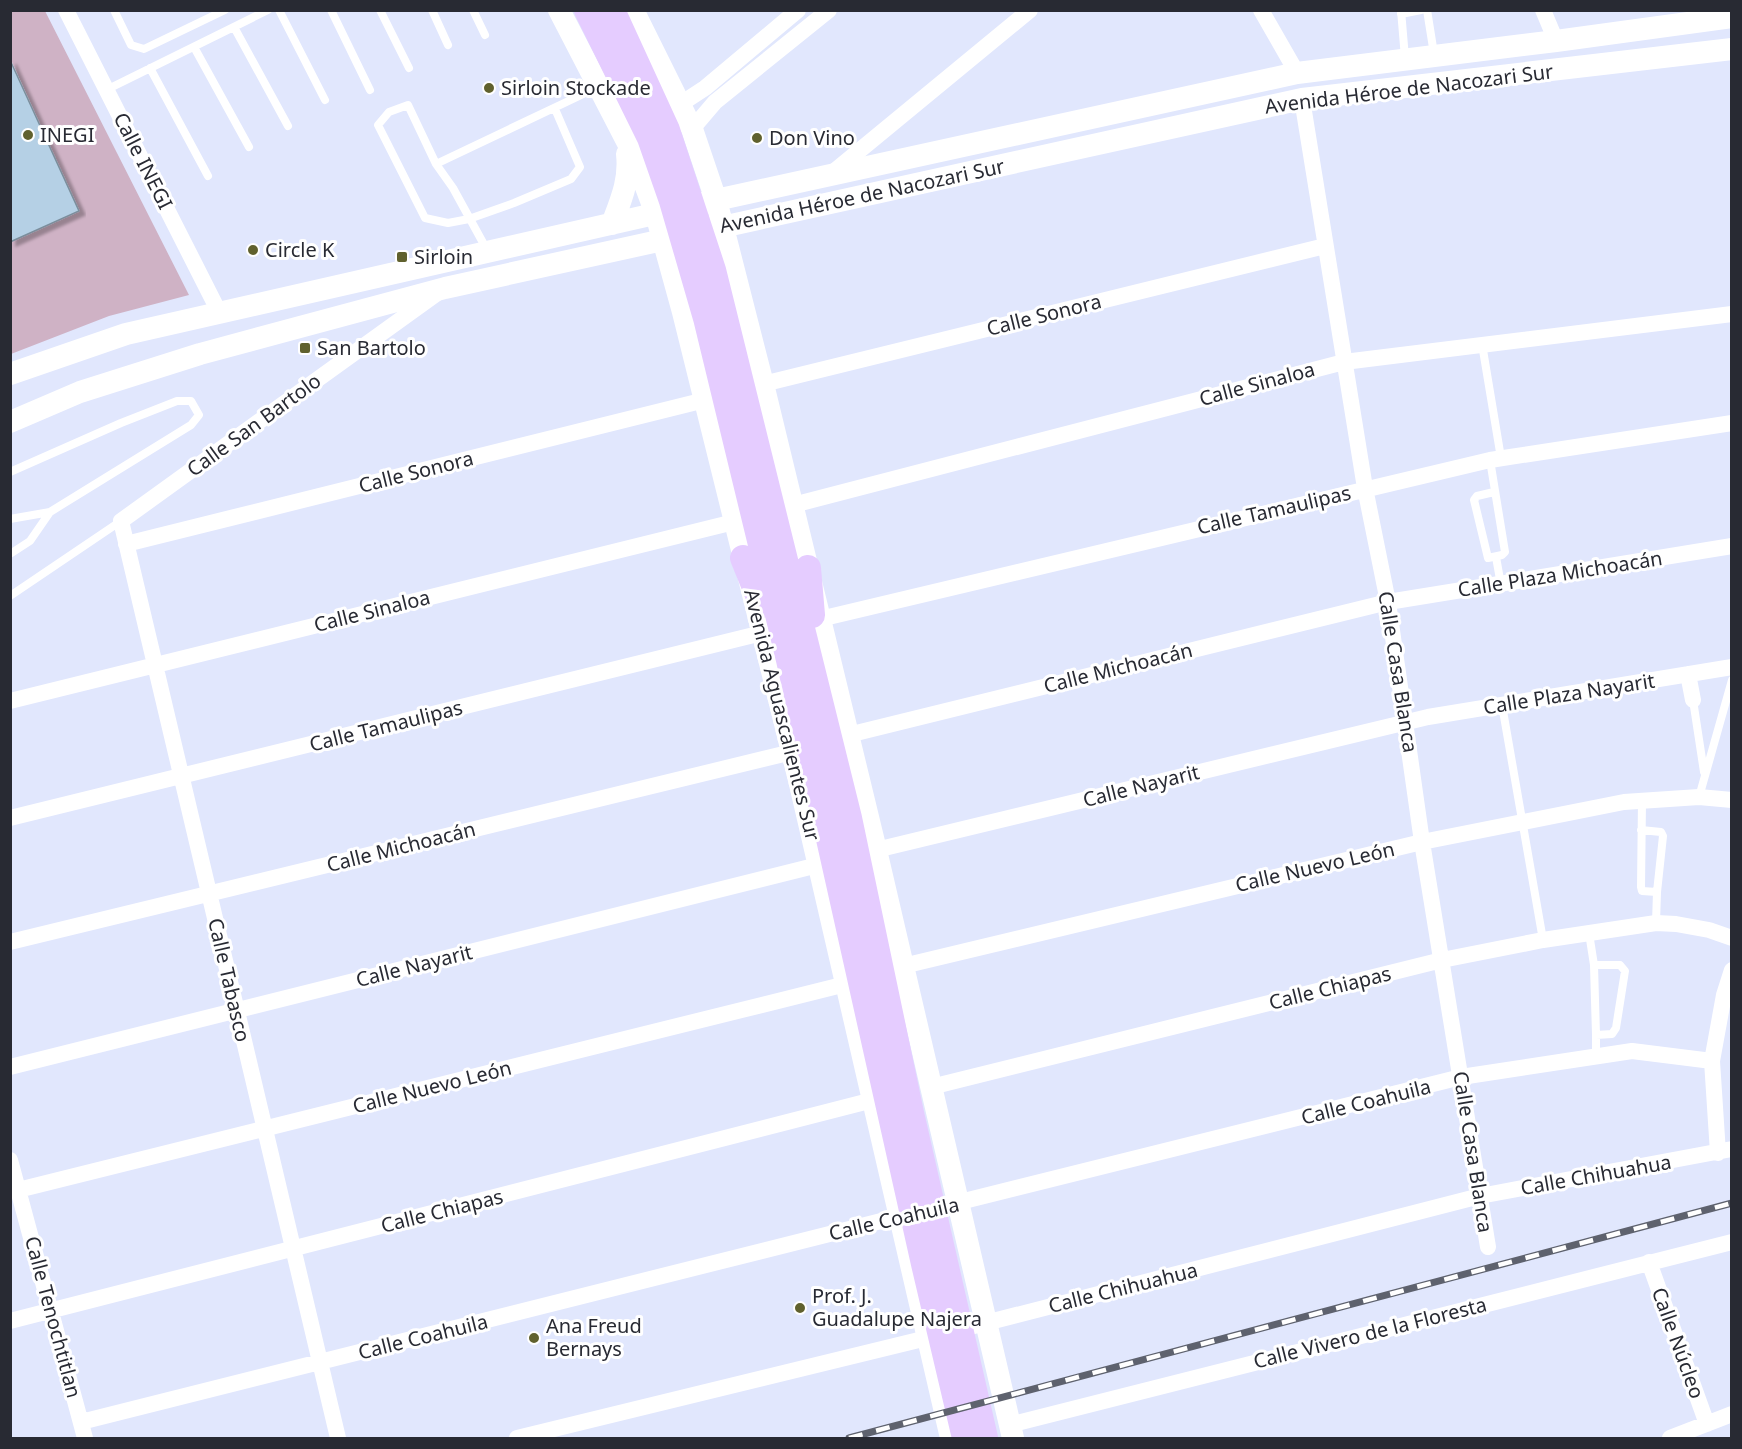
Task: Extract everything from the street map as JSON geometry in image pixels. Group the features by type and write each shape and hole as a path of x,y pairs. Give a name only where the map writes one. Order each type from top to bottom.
{"main road":[{"name":"Avenida Aguascalientes Sur","path":"559,10 634,155 656,214 705,400 764,518 808,568 1011,1432"},
{"name":"Avenida Aguascalientes Sur","path":"587,10 650,138 672,201 764,518 916,1135 985,1438"},
{"name":"Avenida Aguascalientes Sur","path":"612,10 667,130 709,259 764,518"},
{"name":"Avenida Aguascalientes Sur","path":"633,10 692,129 716,200 763,384 764,518 743,558 792,752 951,1438"},
{"name":"Avenida Héroe de Nacozari Sur","path":"10,374 126,334 219,312 1297,72 1556,41 1731,17"},
{"name":"Avenida Héroe de Nacozari Sur","path":"10,422 80,392 200,354 445,288 1302,99 1731,49"},
{"path":"1302,99 1306,88 1314,82 1324,78 1370,73 1381,63"},
{"path":"612,224 626,188 628,176 627,151 619,127"},
{"path":"634,155 646,166 659,167 678,159 689,146 692,129"},
{"path":"675,281 676,265 680,257 690,250 710,246 718,248 731,259"},
{"path":"743,558 759,594 772,635 800,660 815,632 809,602 808,568"},
{"name":"Avenida Aguascalientes Sur","path":"837,819 926,1275 965,1438"}],"street":[{"name":"Calle INEGI","path":"66,10 219,312"},
{"path":"680,105 705,88 798,10"},
{"path":"692,129 715,102 830,10"},
{"path":"829,176 1030,10"},
{"path":"1260,10 1297,72"},
{"path":"1544,10 1556,41"},
{"name":"Calle Casa Blanca","path":"1302,99 1365,488 1388,602 1422,842 1488,1247"},
{"name":"Calle Sonora","path":"763,384 1325,246"},
{"name":"Calle San Bartolo","path":"121,521 445,288"},
{"name":"Calle Sinaloa","path":"10,701 764,518 1344,362 1731,314"},
{"name":"Calle Sonora","path":"126,544 705,400"},
{"name":"Calle Tamaulipas","path":"820,619 1365,488 1496,459 1731,423"},
{"name":"Calle Tabasco","path":"121,521 338,1438"},
{"name":"Calle Plaza Michoacán","path":"1388,602 1731,546"},
{"name":"Calle Michoacán","path":"848,735 1388,602"},
{"name":"Calle Tamaulipas","path":"10,818 762,633"},
{"name":"Calle Plaza Nayarit","path":"1406,722 1731,667"},
{"path":"1688,674 1693,700"},
{"name":"Calle Nayarit","path":"876,850 1406,722"},
{"name":"Calle Michoacán","path":"10,942 792,752"},
{"name":"Calle Nuevo León","path":"903,966 1422,842 1624,802 1699,797 1731,800"},
{"name":"Calle Nayarit","path":"10,1067 818,865"},
{"name":"Calle Chiapas","path":"931,1087 1442,960 1543,940 1656,923 1709,930 1731,938"},
{"path":"1725,1151 1712,1061 1731,970"},
{"name":"Calle Nuevo León","path":"18,1190 846,984"},
{"name":"Calle Coahuila","path":"83,1430 320,1363 899,1216 1461,1077 1632,1051 1712,1061"},
{"name":"Calle Chiapas","path":"10,1321 873,1100"},
{"name":"Calle Chihuahua","path":"517,1438 927,1338 1480,1196 1725,1151"},
{"name":"Calle Tenochtitlan","path":"10,1160 83,1430"},
{"name":"Calle Vivero de la Floresta","path":"1011,1432 1731,1242"},
{"name":"Calle Núcleo","path":"1649,1263 1707,1424"},
{"path":"1670,1438 1731,1414"}],"lane":[{"path":"114,10 131,45 144,49 225,10"},
{"path":"106,90 268,10"},
{"path":"279,10 325,100"},
{"path":"331,10 370,90"},
{"path":"380,10 409,68"},
{"path":"432,10 448,45"},
{"path":"473,10 484,35"},
{"path":"1405,58 1401,12 1420,10"},
{"path":"1427,10 1434,55"},
{"path":"234,27 288,126"},
{"path":"194,47 249,147"},
{"path":"150,68 208,176"},
{"path":"436,164 598,87"},
{"path":"489,253 470,219 453,188 436,164 408,105 389,112 378,125 425,218 448,223 470,219 571,179 580,167 555,109"},
{"path":"1482,344 1496,459 1494,492 1505,552 1502,555 1488,558 1474,500 1477,496 1494,492"},
{"path":"10,472 167,404 191,401 199,415 191,425 50,512 10,519"},
{"path":"10,554 30,541 50,512"},
{"path":"10,596 121,521"},
{"path":"1496,557 1501,585"},
{"path":"1699,797 1731,680"},
{"path":"1693,700 1705,776"},
{"path":"1502,705 1543,940"},
{"path":"1641,801 1641,887 1642,891 1657,892"},
{"path":"1641,830 1658,830 1663,836 1656,923"},
{"path":"1589,933 1594,965 1596,1056"},
{"path":"1594,965 1620,965 1625,971 1615,1032 1596,1035"}],"shaded area":[{"path":"11,11 45,11 189,295 109,316 11,354 10,242 79,211 11,60"}],"building":[{"name":"INEGI","path":"10,60 79,211 10,242"}],"railway":[{"path":"849,1438 1732,1203"}],"place":[{"name":"Sirloin Stockade","path":"489,88"},
{"name":"INEGI","path":"28,135"},
{"name":"Don Vino","path":"757,138"},
{"name":"Circle K","path":"253,250"},
{"name":"Sirloin","path":"402,257"},
{"name":"San Bartolo","path":"305,348"},
{"name":"Prof. J. Guadalupe Najera","path":"800,1308"},
{"name":"Ana Freud Bernays","path":"534,1338"}]}
